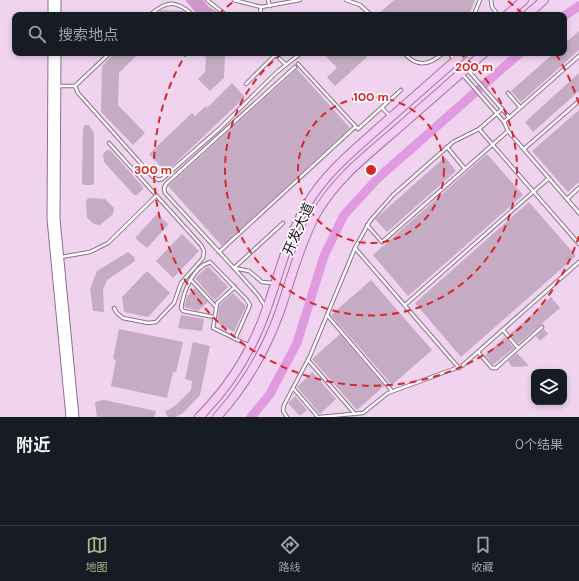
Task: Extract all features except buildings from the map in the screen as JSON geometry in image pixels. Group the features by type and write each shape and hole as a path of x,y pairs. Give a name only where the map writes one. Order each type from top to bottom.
{"main road":[{"path":"53,12 55,0"},
{"path":"55,0 57,12"},
{"path":"510,12 524,0"},
{"path":"530,12 544,0"},
{"path":"52,56 54,86 56,257 70,417"},
{"path":"54,86 57,56"},
{"name":"开发大道","path":"199,417 229,383 250,346 266,310 294,230 312,196 337,166 461,56"},
{"name":"开发大道","path":"217,417 244,385 267,342 278,317 306,235 323,203 355,166 480,56"},
{"path":"56,257 75,417"}],"lane":[{"path":"207,0 222,12"},
{"path":"234,0 261,7 300,0"},
{"path":"268,0 270,6"},
{"path":"346,0 354,1 368,12"},
{"path":"475,12 480,0"},
{"path":"491,0 492,7 496,12"},
{"path":"153,12 161,4 166,3 182,4 190,12"},
{"path":"260,12 261,7"},
{"path":"54,86 75,86 107,56"},
{"path":"246,84 274,56"},
{"path":"276,56 286,65"},
{"path":"75,86 78,93 122,145 152,176 160,180 167,177 297,56"},
{"path":"408,56 414,61 425,64 432,62 439,56"},
{"path":"452,56 456,60"},
{"path":"504,122 579,56"},
{"path":"298,64 355,128"},
{"path":"266,310 261,299 166,193 165,186 295,67"},
{"path":"464,70 476,78 509,117"},
{"path":"464,70 470,83 504,122 508,131 579,213"},
{"path":"219,252 355,128 360,128 401,90"},
{"path":"508,94 520,107"},
{"path":"524,149 579,101"},
{"path":"382,108 391,117"},
{"path":"287,417 284,413 284,407 308,360 355,248 367,225 380,207 392,195 458,138 479,129 502,109"},
{"path":"479,129 579,244"},
{"path":"367,225 382,242 508,131"},
{"path":"109,144 202,246 204,256 181,282 174,304 156,322 148,323 123,318 114,308"},
{"path":"447,148 465,168"},
{"path":"405,305 549,178"},
{"path":"567,199 579,188"},
{"path":"56,257 90,252 108,244 156,196"},
{"path":"234,268 283,223"},
{"path":"355,248 459,368"},
{"path":"214,317 181,310 185,291 191,280 197,272 210,262 234,286 250,305 235,339"},
{"path":"293,388 319,417 363,413 392,391 459,368 579,262"},
{"path":"234,268 249,271 262,282 276,283"},
{"path":"191,280 216,306"},
{"path":"234,286 216,306 213,328 250,346"},
{"path":"327,315 392,391"},
{"path":"478,352 494,369 542,327"},
{"path":"503,330 518,348"},
{"path":"308,360 355,414"}],"shaded area":[{"path":"185,0 203,0 208,6 217,12 195,12"}],"waterway":[{"path":"567,14 579,6"},
{"path":"251,417 270,394 297,343 324,256 344,215 378,178 517,56"}]}
